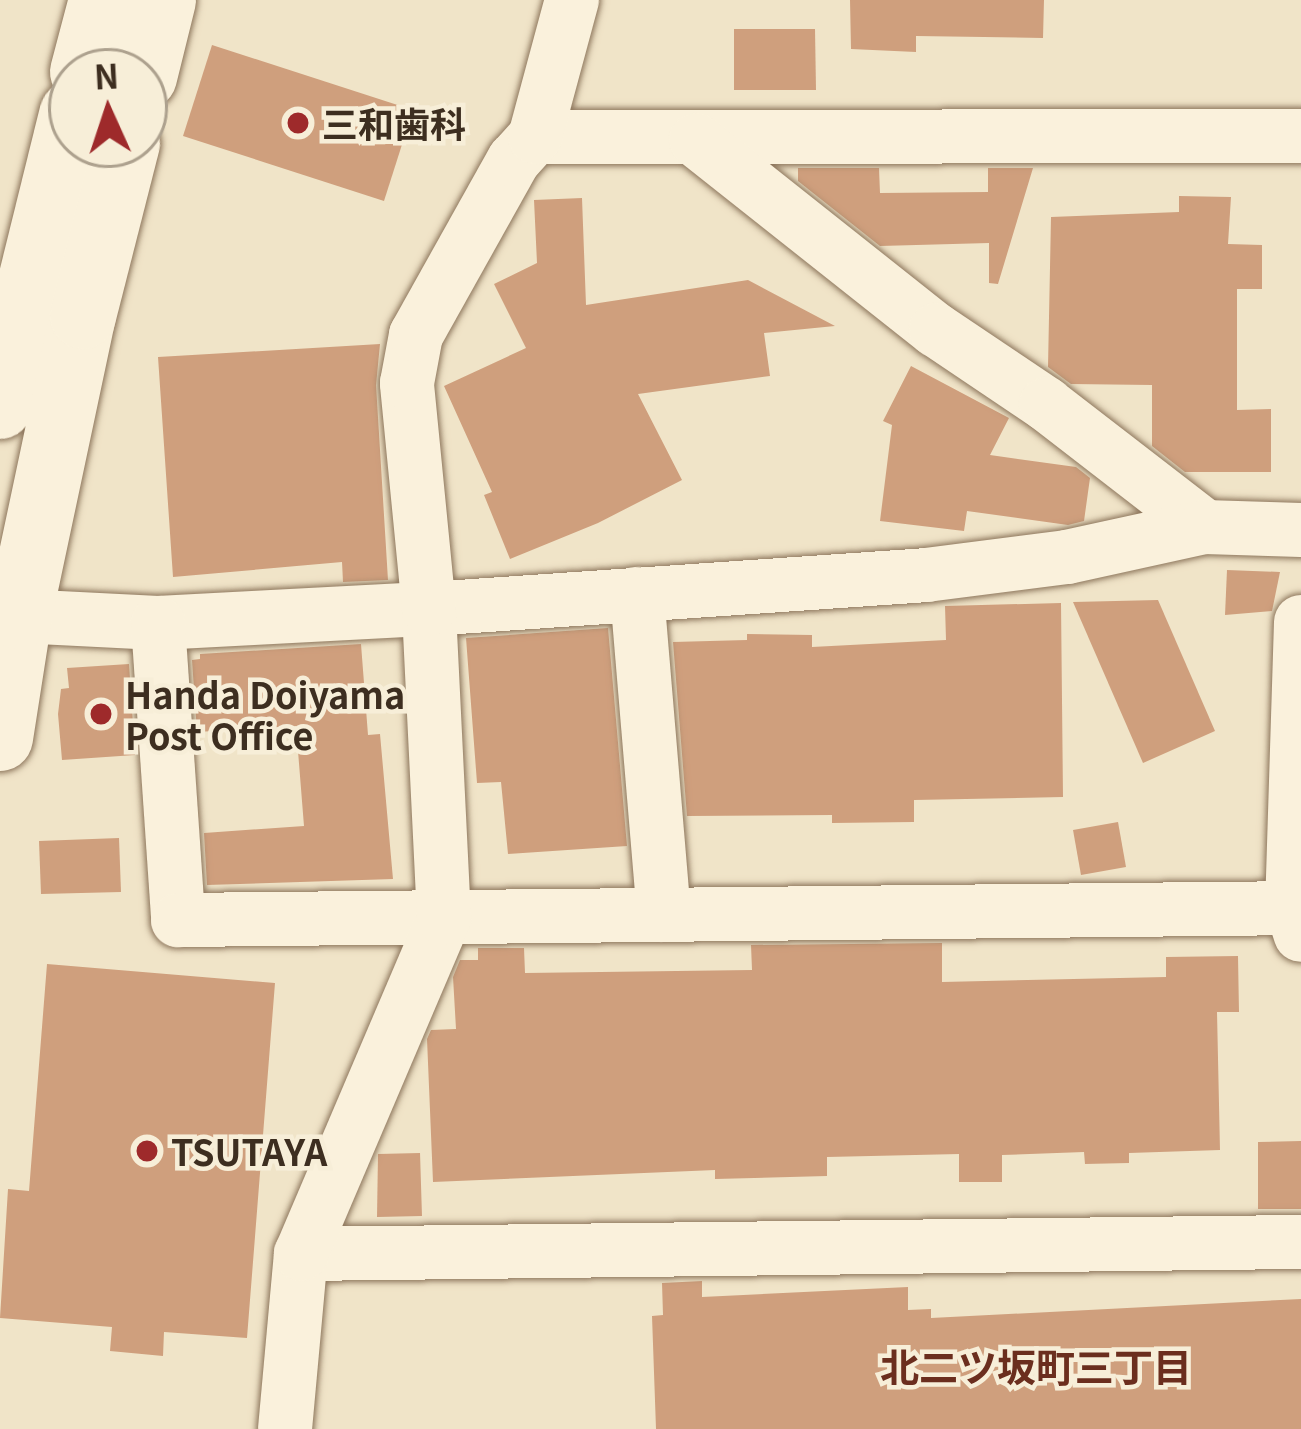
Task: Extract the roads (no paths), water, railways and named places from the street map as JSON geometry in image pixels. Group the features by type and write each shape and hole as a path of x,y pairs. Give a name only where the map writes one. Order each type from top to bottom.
{"main road":[{"path":"89,48 102,0"},
{"path":"151,48 164,0"},
{"path":"0,406 59,168"},
{"path":"0,738 19,616 83,316 121,168"}],"street":[{"path":"285,1429 301,1254 444,918 429,609 407,383 416,335 514,160 535,137 572,0"},
{"path":"535,137 1301,136"},
{"path":"696,140 936,330 1046,404 1204,526"},
{"path":"19,616 158,623 429,609 926,574 1089,553 1204,526 1301,530"},
{"path":"637,594 664,915"},
{"path":"158,623 178,920 664,915 1298,917 1301,622"},
{"path":"301,1254 1301,1242"}],"place":[{"name":"三和歯科","path":"298,123"},
{"name":"Handa Doiyama Post Office","path":"101,714"},
{"name":"TSUTAYA","path":"147,1151"}],"district":[{"name":"北二ツ坂町三丁目","path":"1036,1365"}]}
